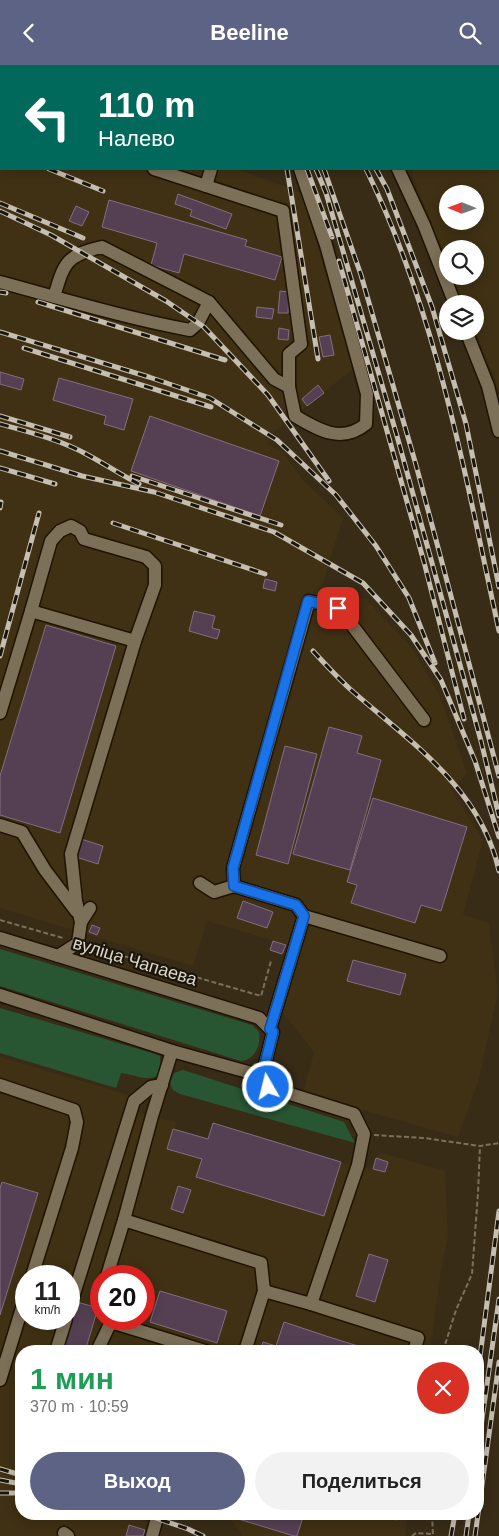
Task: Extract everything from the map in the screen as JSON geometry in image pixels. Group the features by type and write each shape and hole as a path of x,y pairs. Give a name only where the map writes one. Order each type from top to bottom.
{"street":[{"path":"157,170 283,211 301,344 289,354 290,387 295,417 314,427 336,435 359,430 366,424 367,394 326,245 300,170"},
{"path":"206,186 211,170"},
{"path":"398,170 424,225 451,295"},
{"path":"54,297 62,267 81,252 102,247 209,302 274,379 290,387"},
{"path":"0,282 141,321 190,331 198,323 209,302"},
{"path":"470,340 488,386 499,431"},
{"path":"0,713 3,695 31,611 51,541 60,531 71,526 80,531 84,539 146,557 154,566 155,585 135,641 71,854 80,919 78,943 58,956"},
{"path":"234,886 233,868 308,601 338,608 424,720"},
{"path":"31,611 135,641"},
{"path":"0,825 22,832 80,919"},
{"path":"200,883 214,892 234,886 296,905 304,916 440,956"},
{"path":"80,919 90,907"},
{"path":"304,916 270,1029 273,1032 262,1076 268,1087 354,1114 364,1134 358,1165 311,1304"},
{"name":"вуліца Чапаева","path":"0,938 259,1018 270,1029"},
{"path":"0,995 172,1051 262,1076"},
{"path":"110,1265 172,1051"},
{"path":"0,1085 68,1107 74,1110 77,1122 72,1148 35,1265"},
{"path":"80,1275 134,1101 151,1087 162,1085"},
{"path":"124,1220 261,1263 264,1291 247,1345"},
{"path":"264,1291 418,1337 416,1345"},
{"path":"0,1380 15,1330"},
{"path":"58,1345 63,1330"},
{"path":"100,1345 106,1330"},
{"path":"141,1330 187,1345"},
{"path":"152,1536 156,1520"}],"path":[{"path":"0,920 261,996 271,961"},
{"path":"364,1134 424,1138 480,1146 499,1143"},
{"path":"445,1345 456,1310 472,1274 480,1146"},
{"path":"412,1536 416,1533 433,1535 432,1520"}],"shaded area":[{"path":"0,170 240,170 302,193 353,369 270,435 267,444 283,452 301,478 343,518 320,592 366,599 411,647 440,696 467,773 451,789 483,840 463,915 489,923 498,993 478,1082 458,1137 303,1093 314,1052 283,1013 299,950 293,946 207,921 193,966 0,908"},
{"path":"410,170 499,170 499,389 479,340 484,340 484,295 460,295 457,285 484,285 484,240 439,240 439,242"},
{"path":"0,1057 132,1096 77,1265 15,1265 15,1330 56,1330 51,1345 15,1345 15,1520 143,1520 154,1523 156,1536 0,1536"},
{"path":"135,1112 176,1122 175,1129 208,1139 213,1123 341,1162 372,1169 379,1152 445,1171 448,1236 441,1269 431,1345 65,1345 69,1330 80,1330 80,1295"},
{"path":"231,1520 407,1520 405,1536 242,1536"}],"green space":[{"path":"0,949 252,1025 259,1032 258,1047 250,1058 241,1061 0,986"},
{"path":"0,1008 160,1056 161,1073 152,1078 147,1078 121,1073 116,1088 0,1053"},
{"path":"183,1070 344,1122 355,1143 180,1094 173,1090 170,1083 174,1073"}],"building":[{"path":"178,194 232,214 226,229 190,216 192,210 175,204"},
{"path":"109,200 247,240 245,246 282,257 275,280 184,254 179,273 151,265 157,243 102,227"},
{"path":"76,206 89,212 82,226 69,221"},
{"path":"280,291 289,292 288,313 278,313"},
{"path":"257,307 274,309 272,319 256,317"},
{"path":"279,328 289,330 288,340 278,339"},
{"path":"330,335 334,355 323,357 319,337"},
{"path":"0,372 24,379 21,390 0,384"},
{"path":"59,378 133,399 124,430 104,424 106,416 53,400"},
{"path":"318,385 324,393 307,406 302,399"},
{"path":"150,416 279,461 260,516 131,471"},
{"path":"265,579 277,582 275,591 263,588"},
{"path":"194,611 215,616 212,628 220,630 217,639 189,631"},
{"path":"46,625 116,646 60,833 0,815 0,776"},
{"path":"329,727 362,736 357,753 381,760 350,870 293,854"},
{"path":"285,746 317,754 288,864 256,855"},
{"path":"373,798 467,827 441,911 421,905 415,923 351,903 357,885 347,882"},
{"path":"81,839 103,846 98,864 76,857"},
{"path":"243,901 273,912 267,928 237,918"},
{"path":"92,925 100,928 97,935 89,932"},
{"path":"273,941 286,945 282,954 270,950"},
{"path":"353,960 406,974 400,995 347,981"},
{"path":"213,1123 341,1162 324,1216 196,1177 202,1159 167,1149 173,1129 208,1139"},
{"path":"376,1158 388,1162 385,1172 373,1169"},
{"path":"2,1182 38,1193 0,1315 0,1188"},
{"path":"178,1186 191,1190 183,1213 171,1209"},
{"path":"369,1254 388,1260 375,1302 356,1296"},
{"path":"160,1291 227,1311 217,1343 155,1324 155,1306"},
{"path":"80,1303 90,1306 91,1330 87,1345 65,1345 69,1330 80,1330"},
{"path":"284,1322 355,1345 276,1345"},
{"path":"263,1342 273,1345 262,1345"},
{"path":"242,1520 302,1520 297,1536"},
{"path":"129,1525 145,1530 143,1536 126,1536"}],"railway":[{"path":"51,170 103,191"},
{"path":"287,170 318,359"},
{"path":"307,170 332,237"},
{"path":"316,170 326,193 397,436 481,741 499,816"},
{"path":"324,170 361,275 416,465 499,776"},
{"path":"366,170 391,224 412,280 430,337 461,454 499,631"},
{"path":"377,170 387,189 432,307 466,424 499,587"},
{"path":"0,203 83,238"},
{"path":"0,211 51,235 166,301 204,327 268,395 329,481"},
{"path":"339,261 424,562 464,719"},
{"path":"0,292 6,293"},
{"path":"38,302 225,360"},
{"path":"0,332 149,377 210,398 277,440 336,495 376,546 409,598 435,663"},
{"path":"24,348 211,407"},
{"path":"0,416 70,437"},
{"path":"0,424 67,445 139,484"},
{"path":"0,451 82,476 154,492 274,532 363,583 411,635 441,680 475,761 499,837"},
{"path":"0,468 55,484"},
{"path":"132,476 281,525"},
{"path":"0,508 1,502"},
{"path":"0,656 39,513"},
{"path":"113,523 265,574"},
{"path":"313,651 350,689 419,748 460,791 477,815 490,842 499,871"},
{"path":"482,1345 499,1211"},
{"path":"484,1405 499,1299"},
{"path":"484,1471 499,1362"},
{"path":"0,1469 15,1473"},
{"path":"0,1480 15,1483"},
{"path":"0,1493 15,1493"},
{"path":"162,1520 203,1536"},
{"path":"451,1536 454,1520"},
{"path":"466,1536 468,1520"},
{"path":"475,1536 477,1520"}],"route":[{"path":"268,1087 262,1076 273,1032 270,1029 293,946 304,916 296,905 234,886 233,868 308,601 338,608"}]}
